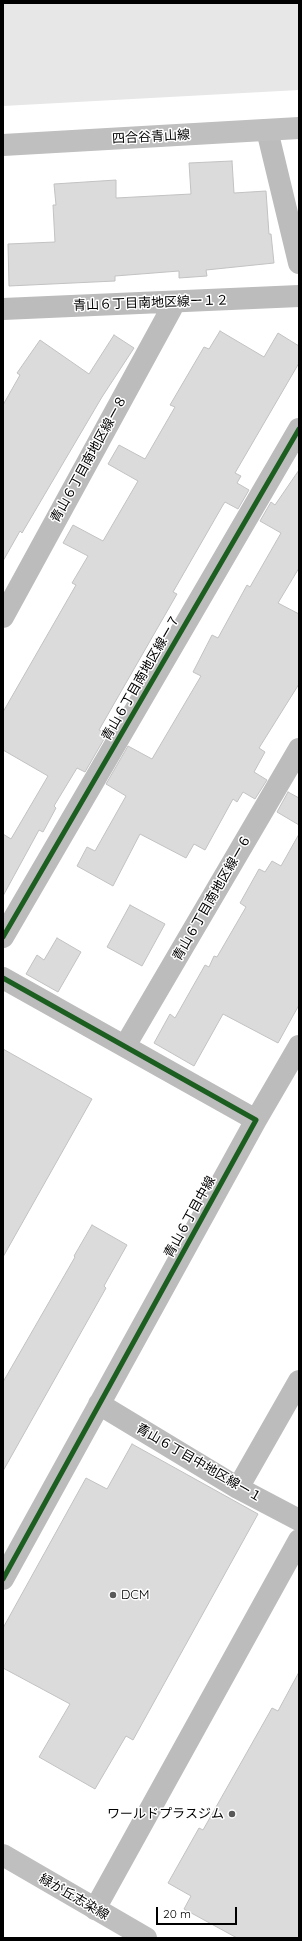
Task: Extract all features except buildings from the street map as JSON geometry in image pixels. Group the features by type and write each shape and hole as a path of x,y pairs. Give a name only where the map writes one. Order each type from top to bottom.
{"street":[{"name":"四合谷青山線","path":"3,145 299,128"},
{"path":"267,130 299,263"},
{"name":"青山６丁目南地区線ー１２","path":"3,309 299,296"},
{"name":"青山６丁目南地区線ー８","path":"3,617 175,302"},
{"name":"青山６丁目南地区線ー７","path":"3,937 299,429"},
{"name":"青山６丁目南地区線ー６","path":"125,1046 299,749"},
{"path":"3,978 256,1120"},
{"name":"青山６丁目中線","path":"3,1579 256,1120 299,1046"},
{"path":"238,1488 299,1380"},
{"name":"青山６丁目中地区線ー１","path":"99,1404 238,1488 299,1520"},
{"path":"95,1909 299,1540"},
{"name":"緑が丘志染線","path":"3,1855 146,1938"}],"shaded area":[{"path":"3,3 299,3 299,90 3,106"}],"cycle path":[{"path":"3,937 299,429"},
{"path":"3,978 256,1120 3,1579"}],"place":[{"name":"DCM","path":"113,1595"},
{"name":"ワールドプラスジム","path":"232,1814"}]}
